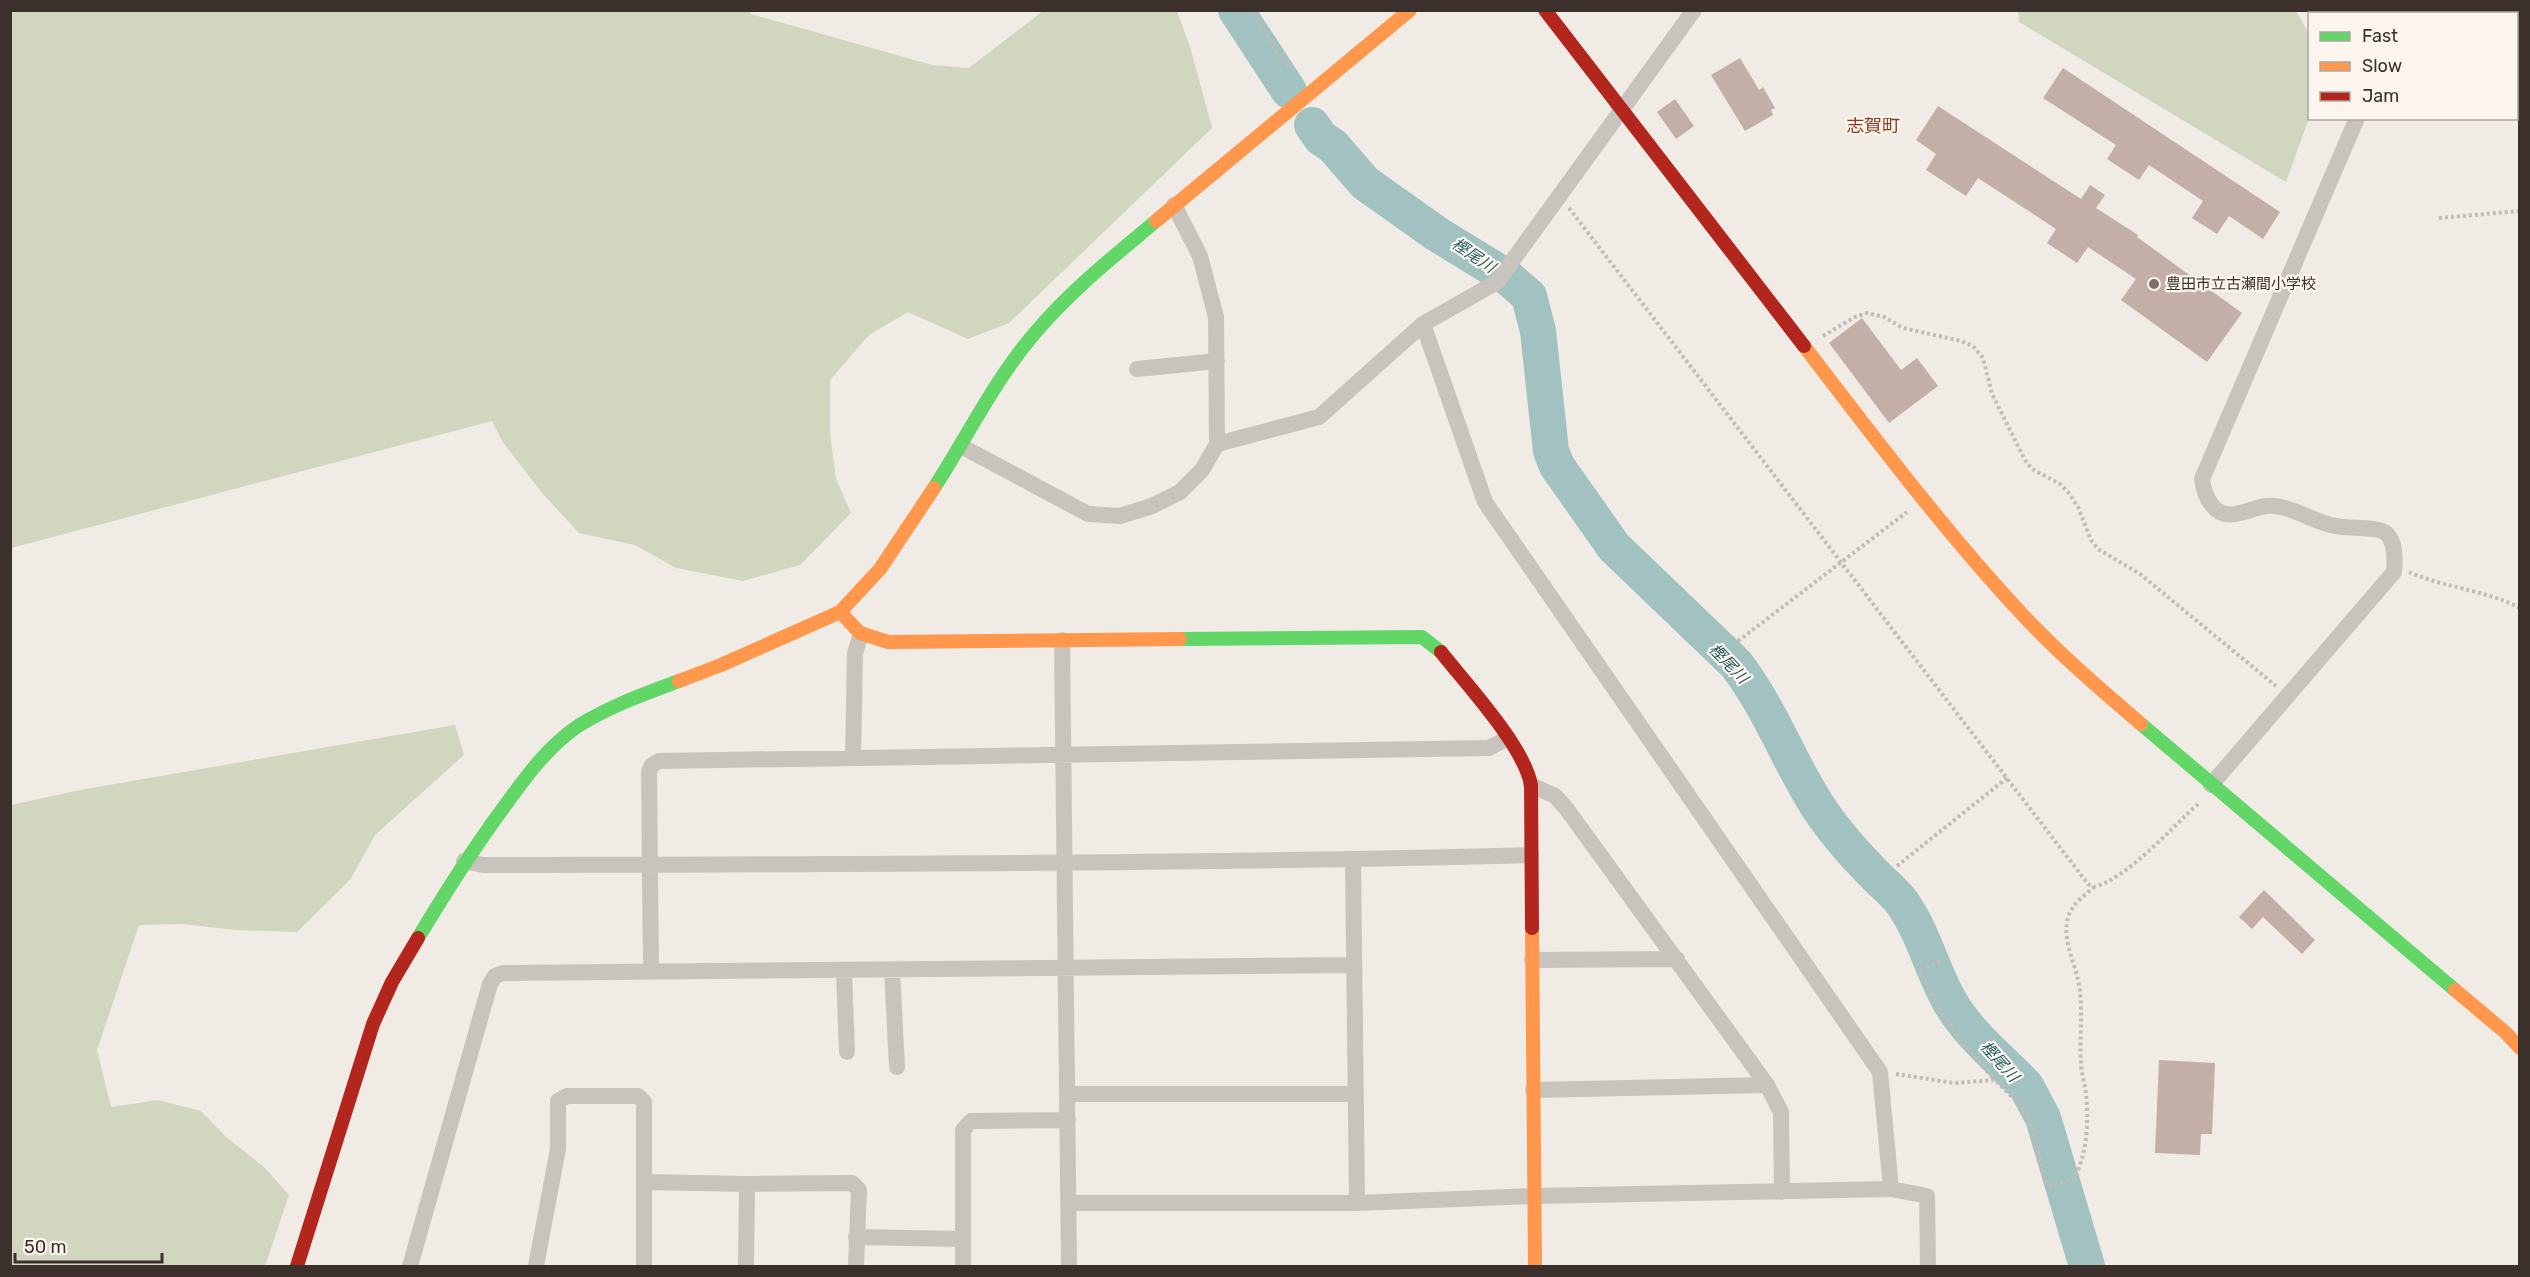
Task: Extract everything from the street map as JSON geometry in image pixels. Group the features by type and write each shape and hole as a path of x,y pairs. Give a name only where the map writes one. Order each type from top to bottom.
{"street":[{"path":"297,1266 373,1024 392,982 423,926 464,861 533,767 577,727 615,705 721,666 840,612 880,569 961,446 978,414 1034,334 1084,281 1410,10"},
{"path":"1545,10 1922,501 1992,581 2061,653 2211,785 2506,1033 2520,1048"},
{"path":"1217,444 1319,417 1423,324 1497,282 1694,10"},
{"path":"2211,785 2394,572 2392,542 2382,530 2334,526 2280,506 2258,506 2235,514 2226,514 2216,510 2209,502 2202,479 2356,120"},
{"path":"961,446 1088,514 1120,516 1152,506 1180,492 1202,470 1217,444 1216,317 1200,256 1174,204"},
{"path":"1423,324 1485,502 1880,1072 1891,1189"},
{"path":"1137,369 1216,361"},
{"path":"840,612 851,628 861,634 888,642 1422,637 1438,648 1452,663 1508,738 1525,764 1531,785 1535,1266"},
{"path":"852,758 855,653 861,634"},
{"path":"1062,640 1069,1094 1069,1266"},
{"path":"651,971 649,771 652,765 659,761 1489,748 1508,738"},
{"path":"1531,785 1555,796 1566,808 1767,1085 1781,1112 1782,1192"},
{"path":"464,861 483,866 1353,859 1531,855"},
{"path":"1353,859 1357,1203"},
{"path":"1532,960 1677,959"},
{"path":"410,1266 490,984 495,976 503,973 1353,965"},
{"path":"844,971 847,1052"},
{"path":"892,971 897,1067"},
{"path":"1533,1090 1767,1085"},
{"path":"1069,1094 1355,1094"},
{"path":"536,1266 558,1149 558,1101 567,1096 638,1096 644,1102 644,1266"},
{"path":"963,1266 963,1130 966,1125 971,1121 1068,1120"},
{"path":"644,1182 852,1183 859,1190 856,1266"},
{"path":"746,1266 747,1184"},
{"path":"1070,1203 1357,1203 1535,1196 1891,1189 1927,1196 1928,1266"},
{"path":"856,1237 962,1239"}],"path":[{"path":"1249,10 1289,68"},
{"path":"1559,194 2088,884 2094,887"},
{"path":"2439,218 2520,211"},
{"path":"1805,349 1855,317 1867,313 1884,317 1903,328 1961,341 1973,346 1983,358 1992,394 2025,460 2032,470 2060,484 2068,492 2078,507 2091,540 2098,549 2140,574 2287,696"},
{"path":"1738,641 1922,501"},
{"path":"2395,567 2442,585 2507,602 2520,608"},
{"path":"1897,866 2007,778"},
{"path":"1940,962 1920,970 1959,1041 2024,1109 2033,1132 2046,1183 2051,1186 2074,1179 2081,1162 2087,1117 2086,1092 2080,1062 2082,1044 2079,982 2067,928 2068,917 2073,907 2094,887 2122,873 2201,801 2211,785"},
{"path":"1880,1072 1954,1083 1995,1080"}],"green space":[{"path":"11,10 749,11 751,14 932,65 969,68 1043,11 1177,11 1191,50 1212,128 1009,323 968,339 908,312 869,335 830,380 830,433 836,479 851,513 800,565 743,581 676,568 635,545 579,533 542,493 502,441 492,421 11,548"},
{"path":"2018,11 2296,11 2308,32 2308,120 2286,182 2019,22"},
{"path":"455,725 464,755 375,835 350,880 297,932 237,930 182,924 139,925 97,1050 111,1107 158,1100 201,1111 225,1136 265,1168 289,1195 265,1266 11,1266 11,805 80,790"}],"building":[{"path":"1740,58 1759,90 1763,87 1775,108 1771,110 1773,115 1745,131 1711,75"},
{"path":"2063,68 2280,212 2263,239 2229,216 2217,234 2192,218 2203,201 2149,165 2139,180 2107,159 2116,145 2043,98"},
{"path":"1675,99 1694,126 1676,139 1657,112"},
{"path":"1938,106 2081,199 2090,185 2105,195 2096,208 2138,235 2137,237 2242,313 2207,362 2121,300 2136,279 2088,247 2077,263 2047,243 2056,229 1978,178 1966,196 1926,170 1936,154 1916,140"},
{"path":"1862,318 1901,370 1917,358 1938,386 1889,423 1829,343"},
{"path":"2264,890 2315,940 2302,954 2263,917 2252,929 2239,917"},
{"path":"2159,1060 2215,1063 2212,1134 2201,1134 2200,1155 2155,1153"}],"waterway":[{"name":"樫尾川","path":"1236,10 1289,91"},
{"name":"樫尾川","path":"1312,125 1321,138 1333,146 1365,183 1437,234 1507,277 1529,296 1538,331 1551,451 1557,466 1614,547 1736,664 1769,716 1806,787 1824,815 1838,834 1903,904 1958,1014 1976,1036 2026,1086 2043,1118 2087,1266"}],"traffic: fast":[{"path":"934,488 993,390 1034,334 1077,289 1156,221"},
{"path":"1180,639 1422,637 1441,652"},
{"path":"418,938 493,823 529,774 556,743 578,726 602,712 679,681"},
{"path":"2141,724 2455,990"}],"traffic: slow":[{"path":"1156,221 1410,10"},
{"path":"1804,346 1909,482 1991,580 2049,641 2141,724"},
{"path":"679,681 721,665 840,612 880,569 934,488"},
{"path":"840,612 860,633 888,642 1180,639"},
{"path":"1532,928 1535,1266"},
{"path":"2455,990 2506,1033 2520,1048"}],"traffic: jam":[{"path":"1545,10 1804,346"},
{"path":"1441,652 1493,716 1518,752 1526,769 1531,785 1532,928"},
{"path":"297,1266 373,1024 392,982 418,938"}],"place":[{"name":"豊田市立古瀬間小学校","path":"2154,284"}],"district":[{"name":"志賀町","path":"1873,126"}]}
